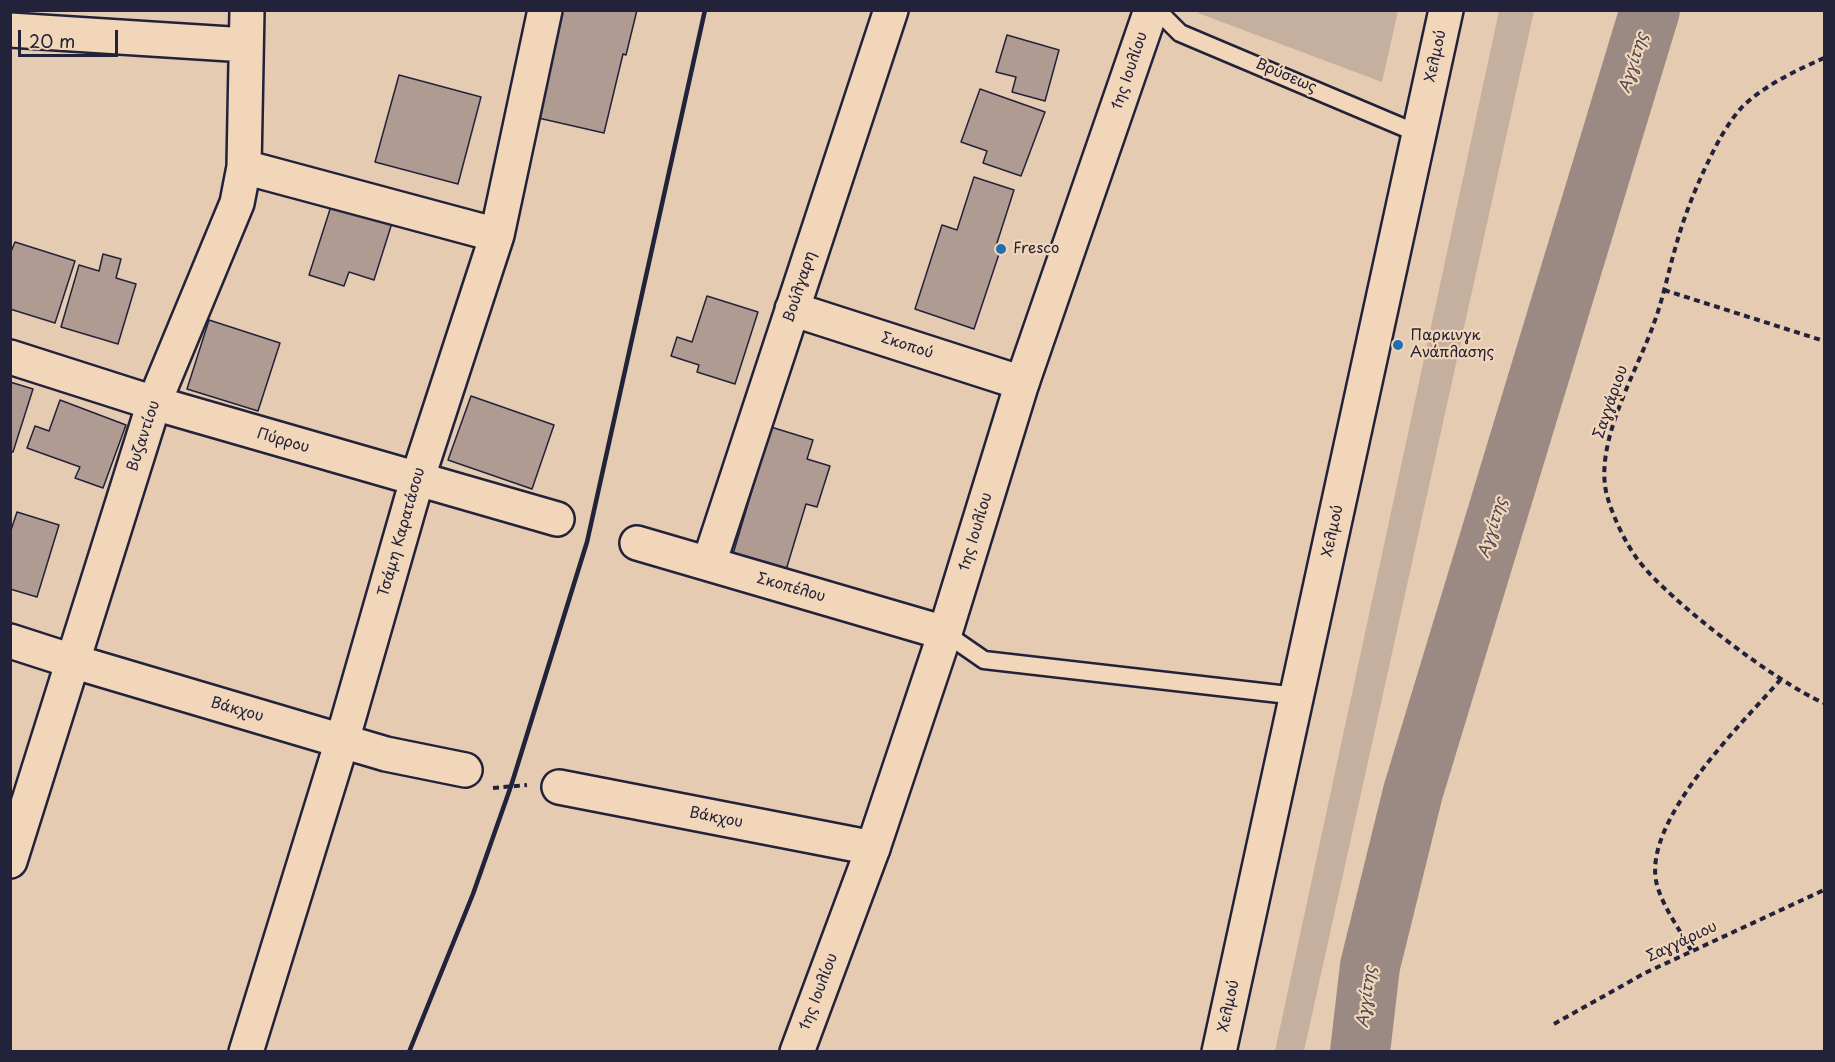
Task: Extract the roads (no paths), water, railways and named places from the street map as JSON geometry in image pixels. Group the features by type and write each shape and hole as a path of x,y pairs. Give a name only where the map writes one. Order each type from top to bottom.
{"street":[{"name":"Βυζαντίου","path":"10,861 154,403 237,203 244,167 247,10"},
{"name":"Τσάμη Καρατάσου","path":"246,1052 342,741 417,480 497,235 545,10"},
{"name":"Βούλγαρη","path":"709,564 891,10"},
{"name":"1ης Ιουλίου","path":"797,1052 873,848 945,633 1022,383 1151,10"},
{"name":"Χελμού","path":"1219,1052 1446,10"},
{"path":"10,30 246,45"},
{"path":"244,167 497,235"},
{"name":"Σκοπού","path":"792,309 1022,383"},
{"name":"Πύρρου","path":"10,357 154,403 557,519"},
{"name":"Σκοπέλου","path":"637,543 945,633"},
{"name":"Βάκχου","path":"10,641 72,662 342,741 424,763 465,770"},
{"name":"Βάκχου","path":"559,787 873,848"}],"lane":[{"name":"Βρύσεως","path":"1157,10 1180,33 1419,134"},
{"path":"945,633 984,660 1297,696"}],"waterway":[{"name":"Αγγίτης","path":"1360,1052 1370,966 1413,792 1650,10"}],"railway":[{"path":"409,1052 473,894 511,786 587,542 705,10"}],"place":[{"name":"Fresco","path":"1001,249"},
{"name":"Παρκινγκ Ανάπλασης","path":"1398,345"}]}
